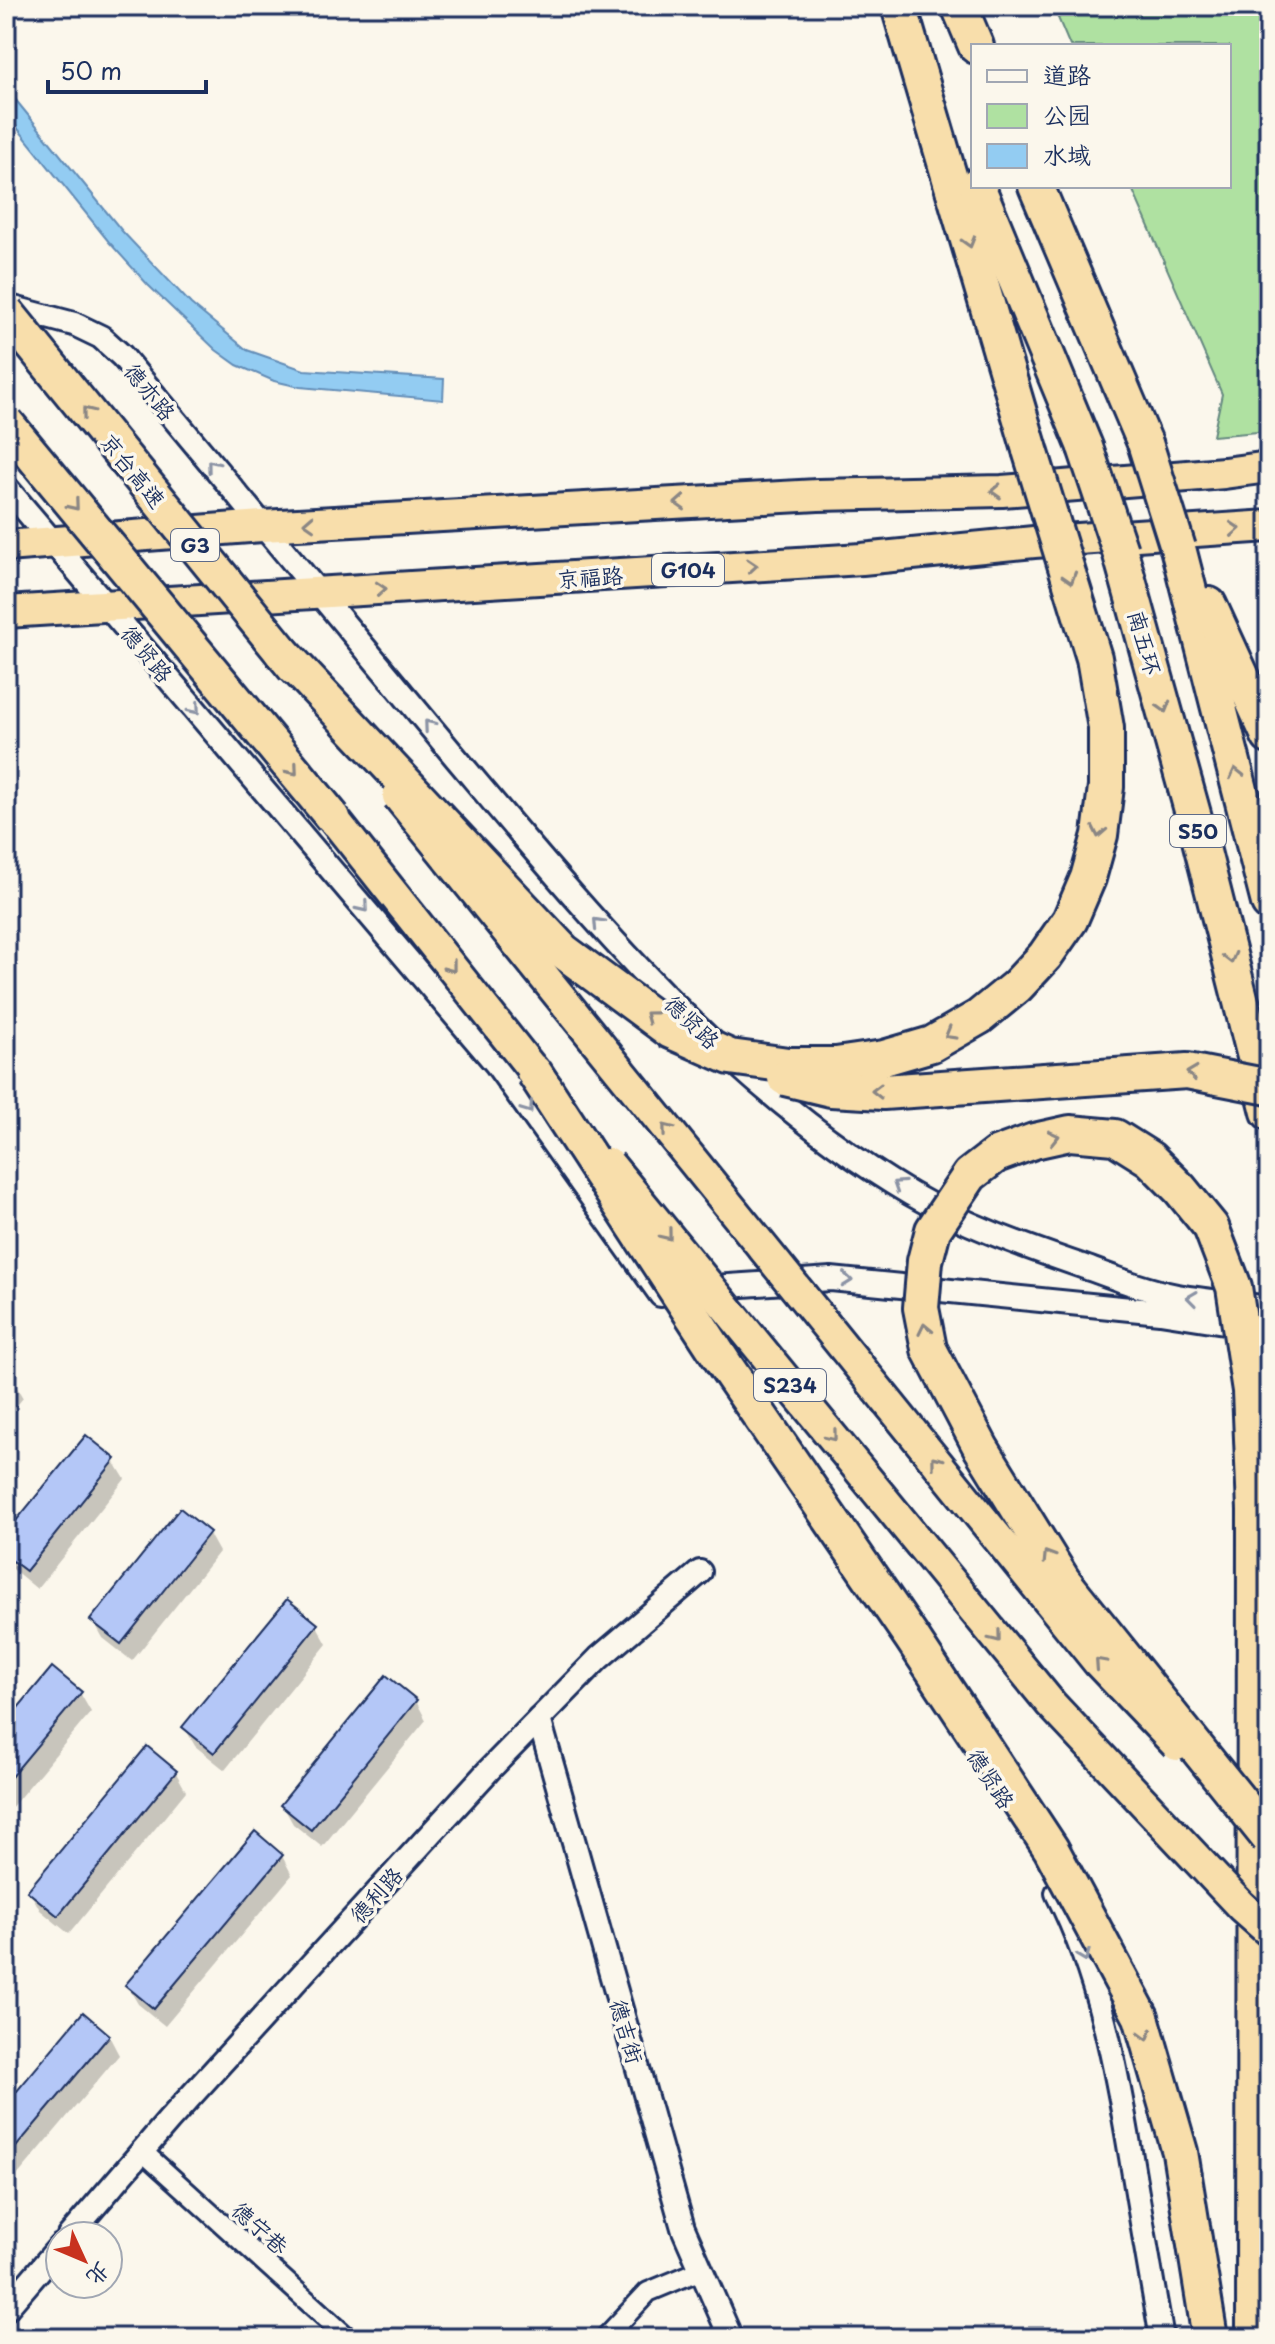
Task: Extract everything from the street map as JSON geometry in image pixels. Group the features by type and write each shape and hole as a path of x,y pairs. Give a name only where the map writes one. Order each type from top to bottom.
{"highway":[{"path":"901,6 971,171"},
{"path":"730,1057 788,1065 836,1065 884,1058 932,1044 979,1017 1017,986 1045,956 1070,920 1088,878 1100,835 1106,787 1106,728 1094,658 901,6"},
{"path":"959,6 975,44"},
{"name":"南五环","path":"978,188 1085,447 1120,551 1198,832 1269,1112"},
{"name":"S50","path":"1037,188 1145,443 1178,548 1269,903"},
{"name":"京台高速","path":"6,309 383,777"},
{"path":"6,423 333,818"},
{"path":"6,546 262,526 818,495 1002,491 1269,467"},
{"name":"京福路","path":"6,612 862,559 1034,542 1269,526"},
{"path":"1178,548 1213,613 1269,736"},
{"path":"281,651 563,951 671,1031 784,1078 831,1089 883,1092 1187,1071 1269,1087"},
{"name":"S234","path":"383,777 1098,1662 1269,1840"},
{"name":"S234","path":"333,818 534,1072 1051,1704 1241,1906 1269,1931"},
{"path":"534,1072 727,1368 912,1638 1051,1849 1141,2017 1180,2152 1210,2338"},
{"path":"1254,2338 1255,1510 1250,1391 1237,1302 1211,1227 1150,1159 1115,1137 1070,1133 1034,1141 996,1155 970,1175 933,1230 925,1261 921,1308 929,1349 981,1448 1063,1581 1269,1840"}],"street":[{"name":"德亦路","path":"6,309 74,324 101,337 122,356 262,526"},
{"path":"6,487 54,543"},
{"name":"德贤路","path":"262,526 559,880 662,992 773,1097 837,1145 913,1195 1008,1241 1174,1295 1269,1308"},
{"name":"德贤路","path":"54,543 497,1065 832,1536 1022,1825 1067,1912 1104,2016 1162,2338"},
{"path":"657,1291 831,1279 1160,1312 1269,1329"},
{"name":"德利路","path":"83,2220 489,1770 599,1658 700,1572"},
{"name":"德吉街","path":"539,1719 683,2228 731,2338"},
{"name":"德宁巷","path":"142,2151 348,2338"},
{"path":"6,2309 44,2265"},
{"path":"605,2338 648,2292 701,2270"}],"green space":[{"path":"1053,6 1269,8 1269,431 1213,436 1222,394 1132,188 1231,188 1231,44 1069,44"}],"water":[{"path":"6,88 122,231 191,304 247,350 304,370 444,379 443,400 300,387 274,381 237,365 216,350 148,285 109,242 6,114"}],"building":[{"path":"86,1435 116,1459 26,1571 6,1556 6,1533"},
{"path":"180,1508 210,1532 121,1644 90,1620"},
{"path":"287,1599 318,1624 214,1753 182,1727"},
{"path":"52,1667 82,1692 6,1783 6,1722"},
{"path":"386,1675 417,1700 311,1830 280,1805"},
{"path":"147,1746 177,1771 58,1916 27,1891"},
{"path":"255,1831 283,1855 154,2009 125,1985"},
{"path":"83,2012 110,2035 6,2159 6,2104"}]}
